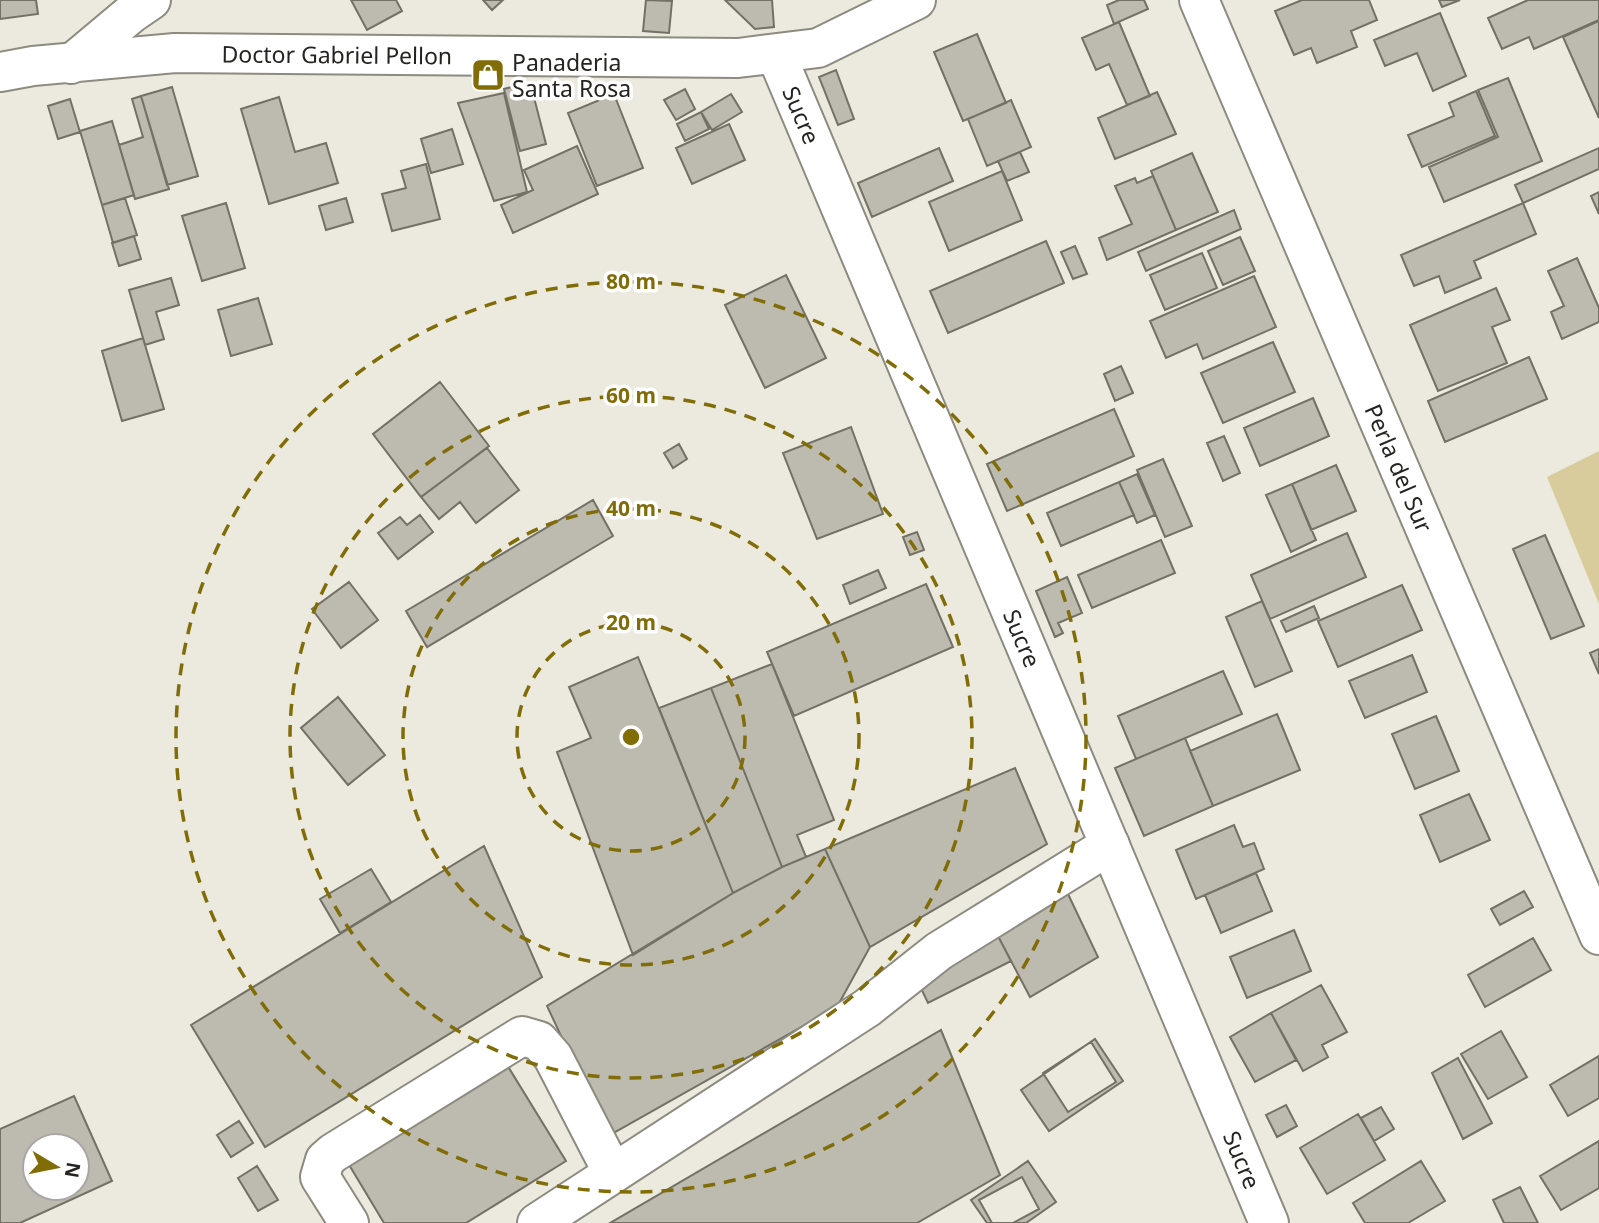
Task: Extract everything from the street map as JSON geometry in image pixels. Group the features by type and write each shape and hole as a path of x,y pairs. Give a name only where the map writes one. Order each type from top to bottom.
{"street":[{"path":"71,64 151,0"},
{"name":"Doctor Gabriel Pellon","path":"0,72 33,66 175,53 738,58 818,48 916,0"},
{"name":"Perla del Sur","path":"1199,0 1599,935"},
{"name":"Sucre","path":"776,54 1269,1223"},
{"path":"537,1223 867,1008 939,951 1110,845"},
{"path":"349,1223 320,1177 325,1160 522,1035 539,1041 552,1057 613,1173"}],"shaded area":[{"path":"1599,451 1599,604 1547,477"}],"building":[{"path":"0,0 36,0 38,14 0,19"},
{"path":"351,0 396,0 402,11 367,30"},
{"path":"483,0 503,0 492,10"},
{"path":"646,0 672,1 669,33 643,31"},
{"path":"725,0 772,0 774,27 755,29"},
{"path":"1119,0 1144,0 1148,9 1114,24 1107,5"},
{"path":"1302,0 1369,0 1377,20 1351,31 1357,47 1317,63 1311,48 1294,55 1275,11"},
{"path":"1439,0 1460,0 1442,7"},
{"path":"1528,0 1599,0 1599,20 1534,49 1529,37 1502,49 1488,18"},
{"path":"1440,13 1466,76 1433,91 1417,53 1385,66 1374,40"},
{"path":"1599,21 1599,118 1563,37"},
{"path":"1119,22 1150,96 1127,105 1109,64 1096,70 1082,38"},
{"path":"977,34 1006,103 963,121 934,52"},
{"path":"836,70 854,119 838,125 819,77"},
{"path":"1508,78 1542,161 1444,202 1429,167 1498,137 1478,90"},
{"path":"530,82 546,144 520,151 504,89"},
{"path":"172,87 198,176 167,185 141,96"},
{"path":"685,89 695,109 676,120 664,100"},
{"path":"1476,91 1495,136 1422,167 1408,135 1454,116 1449,103"},
{"path":"1157,92 1176,134 1115,159 1098,118"},
{"path":"504,93 527,192 494,201 458,103"},
{"path":"614,94 643,168 597,186 568,113"},
{"path":"731,94 742,112 712,130 701,112"},
{"path":"141,96 169,189 135,199 119,145 143,137 132,99"},
{"path":"279,97 295,152 326,143 338,183 269,204 241,109"},
{"path":"70,99 80,132 58,139 48,106"},
{"path":"1011,100 1031,147 987,166 968,119"},
{"path":"701,112 709,129 685,141 677,124"},
{"path":"112,121 134,195 102,205 80,131"},
{"path":"729,124 745,160 692,184 676,148"},
{"path":"452,129 463,164 431,173 421,139"},
{"path":"577,146 598,194 513,233 501,205 533,190 524,170"},
{"path":"939,148 953,181 872,217 858,183"},
{"path":"1599,148 1599,169 1523,203 1515,185"},
{"path":"1020,152 1029,172 1007,181 998,161"},
{"path":"1192,153 1218,212 1176,230 1151,171"},
{"path":"426,164 440,219 392,231 382,194 406,188 401,171"},
{"path":"1002,171 1022,220 949,251 929,202"},
{"path":"1153,176 1176,230 1107,260 1099,238 1132,224 1115,186 1135,178 1137,183"},
{"path":"1599,192 1599,214 1591,196"},
{"path":"125,198 137,235 113,243 102,205"},
{"path":"346,198 353,222 326,230 319,206"},
{"path":"226,203 245,268 202,281 182,216"},
{"path":"1523,203 1536,234 1474,261 1481,278 1445,293 1439,276 1414,286 1401,255"},
{"path":"1234,210 1241,229 1146,271 1138,252"},
{"path":"134,236 141,259 119,266 112,243"},
{"path":"1240,237 1255,271 1223,285 1208,251"},
{"path":"1046,241 1064,283 948,333 930,291"},
{"path":"1075,246 1087,274 1073,279 1061,252"},
{"path":"1202,253 1217,288 1165,310 1150,275"},
{"path":"1577,258 1599,308 1599,322 1562,339 1551,312 1564,306 1548,271"},
{"path":"786,275 826,358 765,388 725,305"},
{"path":"1254,276 1276,327 1203,359 1197,344 1166,358 1150,321"},
{"path":"171,278 179,305 156,312 164,339 145,345 129,290"},
{"path":"1496,288 1510,320 1492,327 1507,363 1438,391 1410,325"},
{"path":"258,298 272,344 231,356 218,310"},
{"path":"143,338 164,409 122,421 102,351"},
{"path":"1273,342 1295,392 1223,423 1201,373"},
{"path":"1529,357 1547,399 1445,442 1428,401"},
{"path":"1121,366 1133,393 1115,401 1104,374"},
{"path":"440,382 489,446 421,497 373,434"},
{"path":"1313,398 1329,436 1260,466 1244,428"},
{"path":"1114,409 1134,456 1007,511 987,464"},
{"path":"851,427 883,514 817,539 783,453"},
{"path":"1224,436 1240,473 1223,481 1207,443"},
{"path":"679,444 687,459 673,468 664,453"},
{"path":"487,448 519,490 476,523 460,502 439,519 421,497"},
{"path":"1163,459 1192,526 1165,537 1137,470"},
{"path":"1336,465 1356,511 1311,530 1292,484"},
{"path":"1137,474 1155,515 1137,523 1119,482"},
{"path":"1119,482 1134,515 1061,546 1047,513"},
{"path":"1292,484 1316,540 1291,552 1266,495"},
{"path":"593,500 613,536 427,647 406,611"},
{"path":"420,515 433,532 398,559 378,533 400,517 407,525"},
{"path":"917,532 924,550 910,555 903,537"},
{"path":"1347,533 1366,577 1270,619 1251,575"},
{"path":"1545,535 1584,626 1551,639 1513,549"},
{"path":"1161,540 1175,573 1092,608 1078,575"},
{"path":"878,570 886,588 850,604 843,585"},
{"path":"1067,577 1082,613 1058,623 1063,633 1055,637 1036,591"},
{"path":"349,582 378,620 341,648 312,609"},
{"path":"926,584 953,647 794,716 767,652"},
{"path":"1402,585 1422,630 1338,667 1318,621"},
{"path":"1262,601 1292,671 1255,687 1226,617"},
{"path":"1314,606 1319,618 1286,632 1281,621"},
{"path":"1599,649 1599,674 1590,653"},
{"path":"1412,655 1427,692 1365,718 1349,681"},
{"path":"638,657 733,893 633,955 557,752 591,738 569,687"},
{"path":"772,664 834,820 797,835 806,857 782,867 711,688"},
{"path":"1223,671 1242,714 1136,759 1118,716"},
{"path":"711,688 782,867 733,893 659,708"},
{"path":"338,697 385,755 348,785 301,728"},
{"path":"1277,714 1300,770 1213,806 1190,751"},
{"path":"1436,716 1459,771 1415,789 1392,734"},
{"path":"1185,738 1213,806 1144,836 1115,768"},
{"path":"1015,768 1047,844 870,947 825,849"},
{"path":"1469,794 1490,840 1440,862 1420,815"},
{"path":"1234,825 1243,847 1254,843 1264,869 1196,899 1176,850"},
{"path":"484,846 542,977 265,1147 191,1025"},
{"path":"825,849 870,947 837,1007 608,1136 547,1006 733,893 782,867"},
{"path":"371,869 391,902 340,933 320,899"},
{"path":"1256,873 1272,911 1221,933 1205,895"},
{"path":"1524,891 1533,907 1500,925 1491,909"},
{"path":"1068,894 1098,957 1030,997 998,936"},
{"path":"1294,930 1311,971 1247,998 1230,957"},
{"path":"998,936 1011,961 928,1003 916,978"},
{"path":"1533,938 1551,970 1485,1007 1468,975"},
{"path":"1321,985 1347,1032 1322,1045 1328,1057 1303,1071 1271,1013"},
{"path":"1271,1013 1296,1060 1255,1082 1230,1037"},
{"path":"941,1030 1000,1175 917,1223 610,1223"},
{"path":"1501,1031 1527,1077 1488,1099 1461,1054"},
{"path":"1095,1039 1123,1081 1049,1131 1021,1090"},
{"path":"1091,1042 1116,1082 1068,1112 1043,1073"},
{"path":"1599,1056 1599,1098 1568,1116 1550,1085"},
{"path":"1458,1058 1492,1123 1463,1139 1432,1073"},
{"path":"504,1060 566,1161 466,1223 384,1223 345,1158"},
{"path":"74,1096 90,1132 21,1132 21,1202 66,1202 20,1223 0,1223 0,1129"},
{"path":"1286,1105 1297,1126 1277,1137 1266,1115"},
{"path":"1381,1107 1394,1129 1374,1141 1361,1118"},
{"path":"1358,1114 1385,1160 1327,1194 1300,1148"},
{"path":"239,1121 253,1143 231,1157 217,1135"},
{"path":"91,1134 112,1181 91,1191"},
{"path":"1599,1141 1599,1188 1561,1210 1540,1176"},
{"path":"1028,1161 1056,1202 1026,1223 987,1223 971,1200"},
{"path":"1421,1161 1445,1201 1408,1223 1365,1223 1353,1203"},
{"path":"257,1166 278,1200 258,1211 238,1178"},
{"path":"1022,1177 1039,1209 1013,1223 992,1223 979,1200"},
{"path":"1520,1187 1538,1223 1504,1223 1493,1200"}],"place":[{"name":"Panaderia Santa Rosa","path":"488,75"}]}
